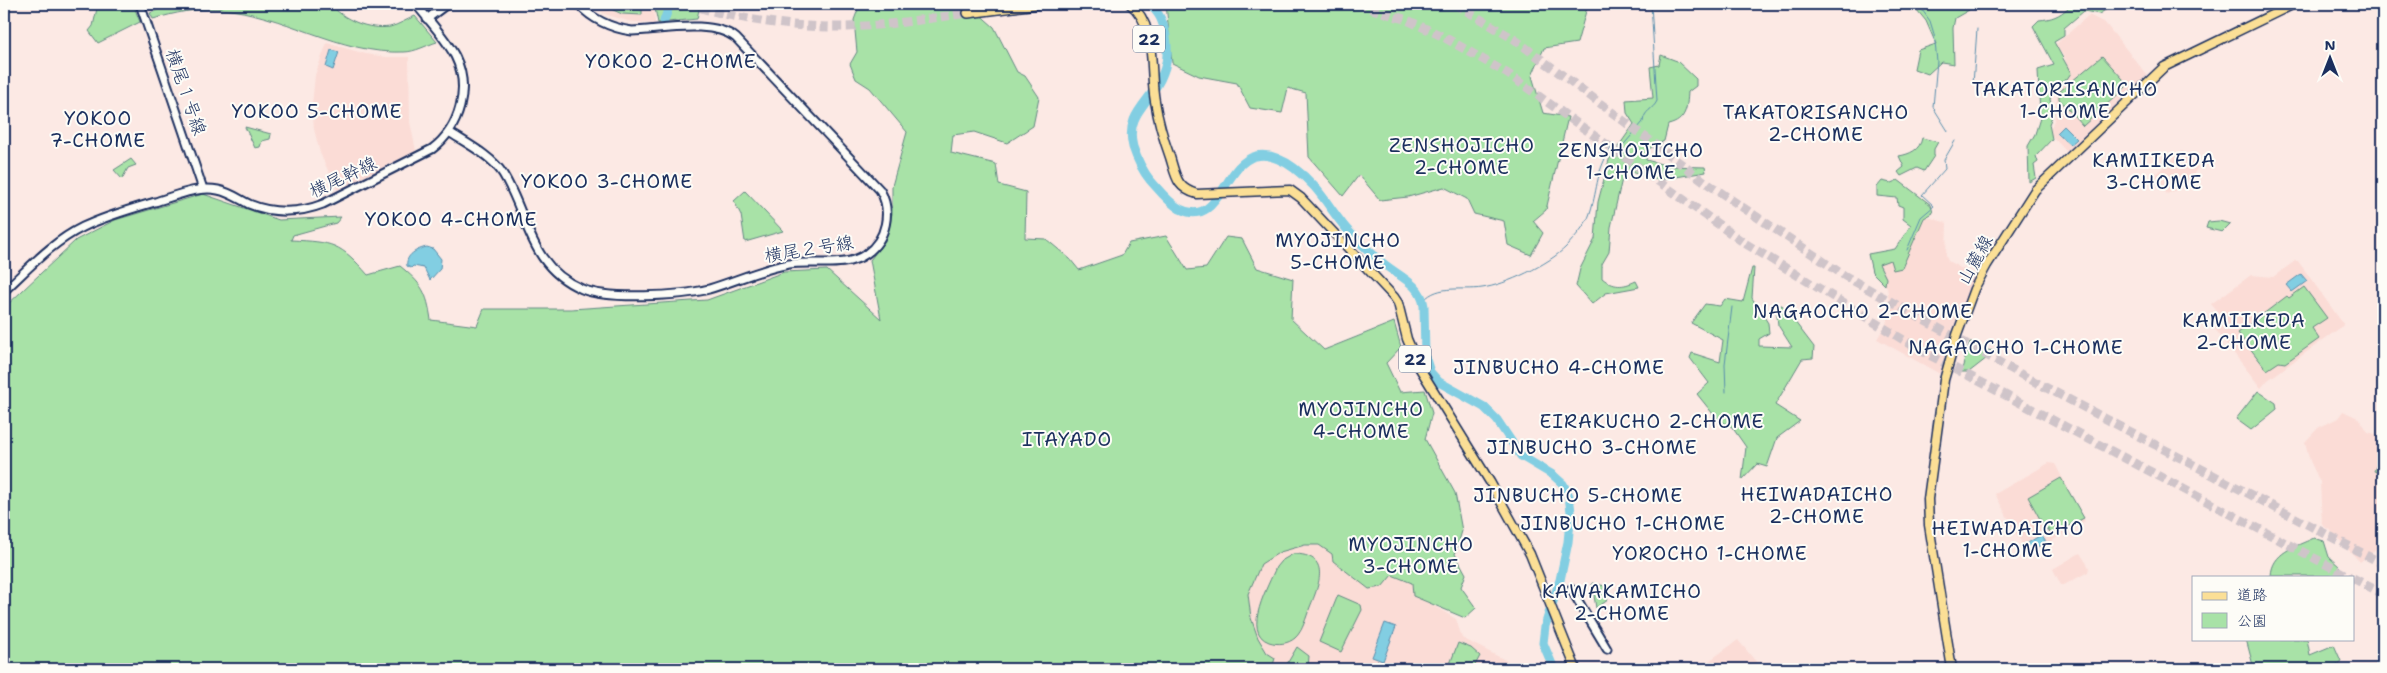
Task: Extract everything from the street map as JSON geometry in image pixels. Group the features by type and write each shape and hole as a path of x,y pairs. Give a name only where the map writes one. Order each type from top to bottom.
{"highway":[{"path":"968,13 1036,4"}],"main road":[{"name":"22","path":"1130,4 1146,24 1154,100 1160,128 1178,183 1185,191 1197,194 1228,191 1290,190 1301,198 1394,297 1398,302 1407,339 1419,367 1517,529 1534,564 1551,612 1576,669"},
{"name":"山麓線","path":"1952,669 1929,525 1928,498 1944,380 1957,334 1977,284 2035,190 2164,67 2294,4"}],"street":[{"name":"横尾１号線","path":"140,4 203,189"},
{"name":"横尾幹線","path":"4,291 46,251 83,227 163,199 203,189 222,191 251,204 271,210 293,211 310,209 435,147 449,132 462,103 462,78 457,60 448,45 416,4"},
{"path":"427,19 447,4"},
{"name":"横尾２号線","path":"449,132 497,167 509,185 527,230 540,254 560,275 582,289 620,296 696,292 782,265 852,260 872,248 880,237 886,218 886,206 880,190 734,36 724,31 709,28 622,30 594,18 578,4"},
{"path":"1571,589 1606,649"}],"shaded area":[{"path":"592,4 654,4 655,24 628,21 604,14"},
{"path":"2089,15 2105,23 2147,75 2067,152 2049,133 2056,115 2057,94 2068,74 2065,58 2055,45"},
{"path":"327,43 366,54 387,57 409,57 410,122 416,151 337,190 320,153 314,129 312,105 315,75"},
{"path":"2182,151 2198,167 2187,185 2167,194 2153,176"},
{"path":"1925,216 1947,223 1946,255 1948,261 1975,276 1951,333 1940,374 1877,339 1886,324 1890,308 1887,287 1873,271 1869,260 1907,251"},
{"path":"2295,261 2298,261 2344,325 2268,380 2261,388 2211,324 2221,316 2211,304 2251,275 2273,277"},
{"path":"2343,411 2360,419 2368,432 2375,434 2379,443 2383,442 2383,543 2360,562 2331,531 2322,525 2320,482 2310,461 2305,442 2318,428 2338,418"},
{"path":"2049,463 2055,464 2085,521 2028,555 1995,494"},
{"path":"1303,538 1415,577 1416,595 1456,619 1462,638 1509,662 1510,669 1263,669 1240,600 1268,549"},
{"path":"2080,553 2089,567 2088,572 2061,585 2053,569"},
{"path":"1738,640 1762,669 1698,669"}],"green space":[{"path":"98,4 133,4 140,22 98,43 89,31 93,26"},
{"path":"172,4 330,4 342,15 357,23 382,28 393,26 415,16 437,42 408,52 380,51 334,41 266,18 220,9 186,11 153,19 150,13"},
{"path":"600,4 642,4 642,15 622,14"},
{"path":"654,4 700,4 697,19 658,23"},
{"path":"860,4 968,4 994,27 1017,72 1025,76 1039,97 1033,126 1007,143 974,132 953,135 951,153 996,164 999,185 1026,192 1025,238 1046,239 1070,259 1079,270 1122,255 1129,243 1166,236 1187,270 1206,268 1226,237 1242,239 1257,268 1293,279 1291,319 1324,350 1394,322 1401,347 1386,363 1400,392 1425,390 1432,413 1425,439 1455,493 1462,531 1455,554 1466,574 1461,587 1476,608 1465,618 1413,596 1412,583 1392,575 1382,587 1369,589 1333,561 1332,554 1319,545 1305,545 1280,552 1261,564 1248,594 1251,618 1258,638 1267,653 1275,658 1272,669 4,669 4,308 76,240 115,220 203,194 279,220 341,217 336,223 293,235 291,240 317,242 335,246 350,256 368,275 400,266 414,278 422,289 428,302 431,320 477,326 484,309 571,309 707,300 784,272 827,270 881,319 870,260 885,241 892,214 892,186 907,132 870,88 856,79 850,64 857,52 854,20"},
{"path":"1166,4 1588,4 1577,43 1544,48 1532,76 1543,113 1568,117 1546,210 1533,221 1543,233 1531,255 1508,245 1504,221 1474,214 1467,199 1444,187 1408,197 1380,200 1359,175 1343,196 1309,157 1306,93 1288,88 1282,113 1250,108 1237,83 1199,76 1172,63"},
{"path":"1912,4 1970,4 1969,10 1955,18 1953,28 1954,64 1941,62 1928,74 1914,69 1918,50 1936,44 1926,21"},
{"path":"2068,4 2108,4 2107,9 2099,14 2084,11 2064,28 2064,36 2054,42 2071,73 2067,79 2055,86 2050,99 2053,114 2049,124 2052,139 2036,156 2038,162 2034,165 2036,178 2029,182 2028,146 2035,134 2040,118 2038,70 2054,65 2033,26 2039,20 2052,18 2062,13 2068,8"},
{"path":"1661,55 1677,61 1696,79 1696,86 1688,92 1686,108 1682,117 1668,125 1664,141 1647,150 1646,160 1669,166 1705,167 1706,172 1658,180 1624,170 1611,227 1609,252 1602,264 1602,278 1611,284 1619,286 1636,281 1639,287 1606,293 1592,304 1576,286 1580,269 1595,239 1598,202 1609,160 1634,124 1627,113 1626,100 1653,98 1650,67 1659,65"},
{"path":"2102,56 2123,79 2126,87 2083,126 2059,99 2059,92"},
{"path":"245,127 271,134 270,139 262,141 260,147 255,148"},
{"path":"1922,138 1938,142 1934,149 1934,156 1924,171 1917,168 1901,176 1898,172 1904,167 1899,156 1914,151 1919,146"},
{"path":"131,159 136,165 128,168 122,179 114,170"},
{"path":"1898,180 1931,205 1933,213 1924,218 1902,268 1893,270 1890,260 1879,264 1886,278 1885,285 1872,272 1868,254 1895,249 1911,225 1903,219 1903,207 1898,205 1897,198 1877,196 1877,187 1882,181 1891,183"},
{"path":"745,191 783,231 745,242 741,215 734,201"},
{"path":"2219,221 2230,224 2222,232 2206,228 2208,222"},
{"path":"1752,268 1754,268 1752,298 1768,323 1769,333 1759,339 1759,346 1792,347 1778,325 1776,306 1782,305 1814,347 1813,358 1802,359 1775,405 1800,421 1777,438 1767,467 1757,464 1742,480 1746,447 1732,427 1717,419 1697,394 1709,383 1690,358 1692,353 1720,362 1723,340 1691,323 1705,304 1720,306 1725,299 1743,302"},
{"path":"2304,287 2327,318 2312,328 2319,339 2285,363 2279,362 2267,370 2238,333 2287,296 2289,298"},
{"path":"1970,343 1977,343 1977,349 1996,351 1969,372 1961,372"},
{"path":"2258,391 2276,403 2277,409 2251,430 2236,419"},
{"path":"2383,451 2383,475 2374,471"},
{"path":"2061,478 2084,518 2052,535 2048,529 2046,530 2028,497"},
{"path":"2314,538 2324,541 2329,557 2340,567 2338,576 2271,576 2275,561 2280,556 2286,551"},
{"path":"1293,554 1305,555 1313,559 1318,565 1320,572 1319,581 1304,624 1298,635 1286,643 1272,643 1261,637 1257,629 1259,608 1276,567 1281,561"},
{"path":"1592,583 1605,586 1603,593 1608,600 1596,608"},
{"path":"1338,595 1361,605 1362,610 1341,652 1319,642"},
{"path":"2246,640 2307,640 2310,655 2334,645 2341,661 2331,669 2254,669"},
{"path":"1458,643 1471,648 1480,656 1473,669 1448,669"},
{"path":"1297,647 1309,656 1308,669 1284,669"}],"water":[{"path":"331,50 339,52 333,70 326,67"},
{"path":"2064,126 2077,139 2070,145 2057,133"},
{"path":"427,247 433,249 441,259 440,269 430,280 424,268 413,266 411,268 407,266 408,259 412,253"},
{"path":"2301,274 2307,281 2292,292 2286,285"},
{"path":"2041,535 2046,542 2030,551 2026,544"},
{"path":"1385,623 1396,627 1383,661 1372,657"}],"waterway":[{"path":"664,21 670,4"},
{"path":"1149,4 1158,14 1164,26 1167,41 1167,59 1158,83 1136,116 1132,125 1131,135 1136,156 1150,180 1176,206 1193,213 1204,210 1213,203 1236,170 1245,161 1256,156 1266,155 1276,158 1294,168 1314,187 1354,237 1418,291 1424,306 1425,356 1430,372 1439,382 1484,407 1497,420 1521,456 1553,475 1563,484 1569,496 1571,512 1568,542 1560,580 1545,626 1543,643 1554,669"},
{"path":"1424,300 1430,295 1443,290 1482,288 1515,278 1538,267 1558,254 1580,231 1590,213 1600,171 1607,155 1613,145 1620,149 1643,122 1645,115 1657,101 1651,4"},
{"path":"1918,4 1930,21 1934,34 1937,61 1933,107 1948,131"},
{"path":"1973,84 1977,29"},
{"path":"1907,250 1921,217 1934,206 1922,195 1945,169 1944,160 1955,141"},
{"path":"1726,392 1725,364 1732,307"}],"tunnel":[{"path":"687,4 724,14 762,21 819,27 870,26 968,13"},
{"path":"1357,4 1407,20 1442,36 1508,74 1743,242 1920,350 2348,576"},
{"path":"1455,4 1514,39 1708,184 1845,276 2024,376 2383,564"},
{"path":"2354,579 2383,594"}],"district":[{"name":"YOKOO 2-CHOME","path":"671,61"},
{"name":"TAKATORISANCHO 1-CHOME","path":"2065,100"},
{"name":"YOKOO 5-CHOME","path":"317,111"},
{"name":"TAKATORISANCHO 2-CHOME","path":"1816,123"},
{"name":"YOKOO 7-CHOME","path":"98,129"},
{"name":"ZENSHOJICHO 2-CHOME","path":"1462,156"},
{"name":"ZENSHOJICHO 1-CHOME","path":"1631,161"},
{"name":"KAMIIKEDA 3-CHOME","path":"2154,171"},
{"name":"YOKOO 3-CHOME","path":"607,181"},
{"name":"YOKOO 4-CHOME","path":"451,219"},
{"name":"MYOJINCHO 5-CHOME","path":"1338,251"},
{"name":"NAGAOCHO 2-CHOME","path":"1863,311"},
{"name":"KAMIIKEDA 2-CHOME","path":"2244,331"},
{"name":"NAGAOCHO 1-CHOME","path":"2016,347"},
{"name":"JINBUCHO 4-CHOME","path":"1559,367"},
{"name":"MYOJINCHO 4-CHOME","path":"1361,420"},
{"name":"EIRAKUCHO 2-CHOME","path":"1652,421"},
{"name":"ITAYADO","path":"1067,439"},
{"name":"JINBUCHO 3-CHOME","path":"1592,447"},
{"name":"JINBUCHO 5-CHOME","path":"1578,495"},
{"name":"HEIWADAICHO 2-CHOME","path":"1817,505"},
{"name":"JINBUCHO 1-CHOME","path":"1623,523"},
{"name":"HEIWADAICHO 1-CHOME","path":"2008,539"},
{"name":"YOROCHO 1-CHOME","path":"1710,553"},
{"name":"MYOJINCHO 3-CHOME","path":"1411,555"},
{"name":"KAWAKAMICHO 2-CHOME","path":"1622,602"}]}
